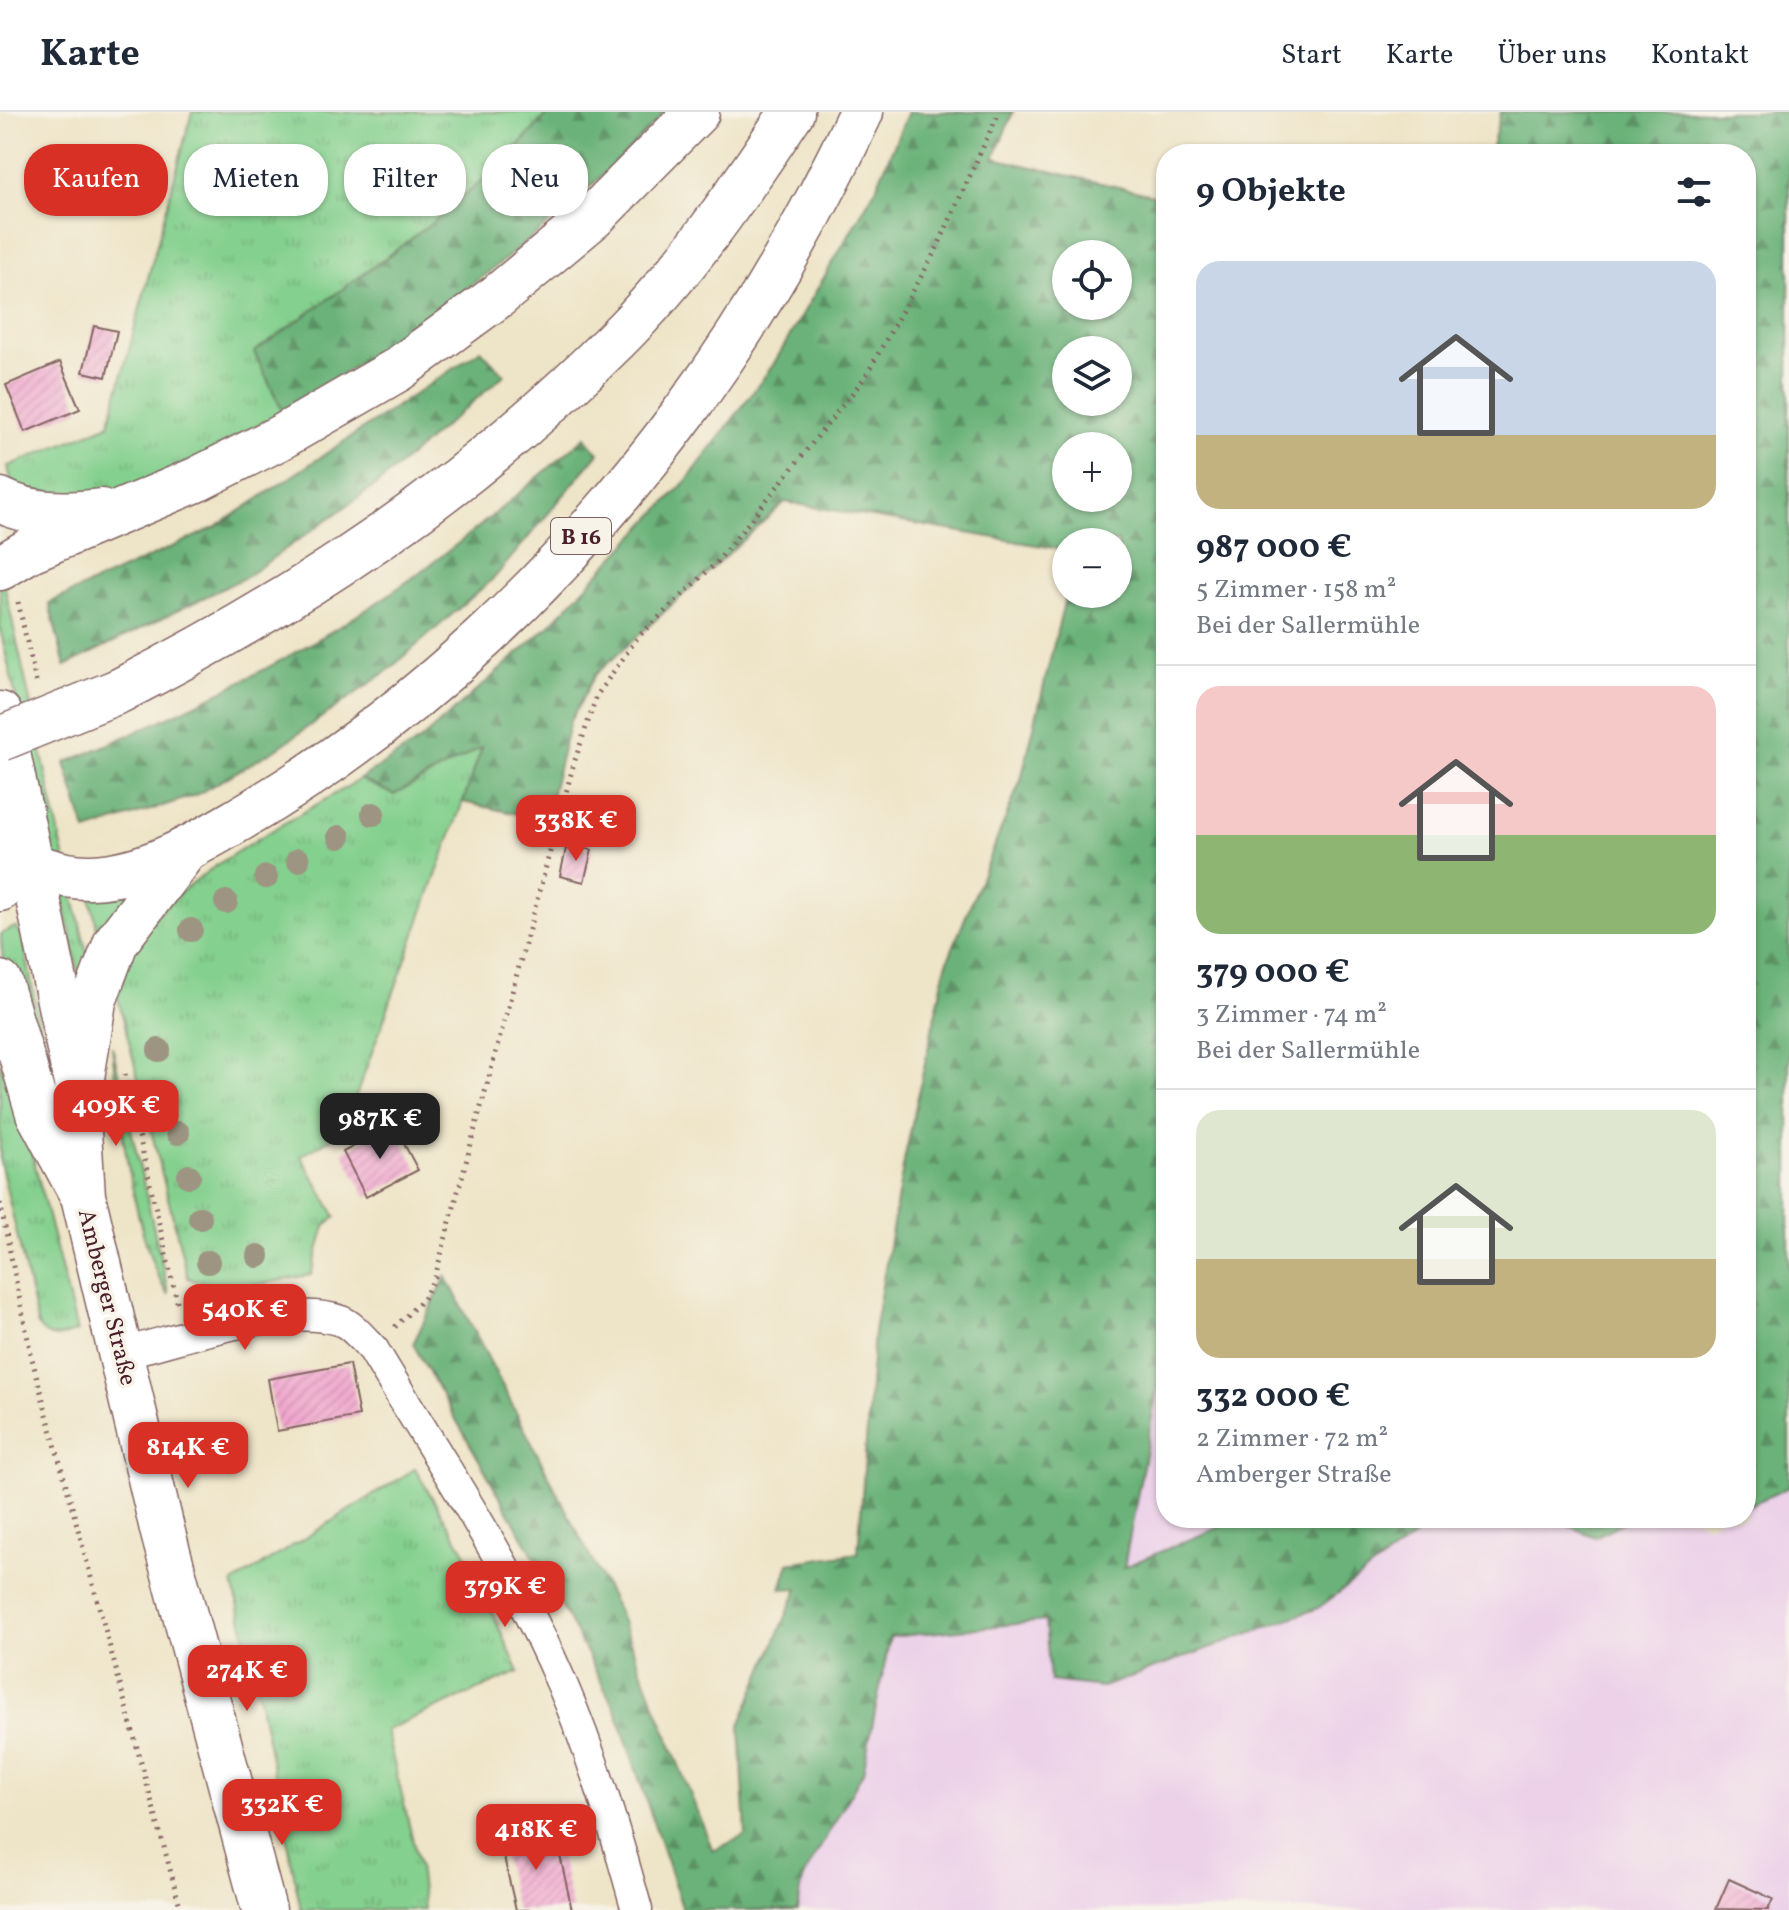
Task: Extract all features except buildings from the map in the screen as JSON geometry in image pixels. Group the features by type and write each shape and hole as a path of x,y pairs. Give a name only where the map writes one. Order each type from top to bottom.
{"main road":[{"path":"0,568 30,550 283,436 397,370 498,296 593,217 697,112"},
{"path":"0,739 119,691 262,616 355,557 493,451 617,340 694,251 792,112"},
{"name":"B 16","path":"11,865 95,877 141,868 184,852 306,778 424,689 507,616 635,476 686,410 747,320 803,226 861,112"},
{"path":"0,500 29,511 55,514 131,507"},
{"path":"0,714 21,811 11,865"},
{"path":"78,1104 94,1001 116,942 184,852"},
{"name":"Amberger Straße","path":"11,865 78,1104 83,1196 163,1533 264,1910"},
{"name":"Amberger Straße","path":"0,983 8,1037 38,1113 83,1196"}],"street":[{"path":"122,1353 280,1316 310,1315 343,1321 373,1349 515,1589 562,1684 591,1761 637,1910"}],"path":[{"path":"373,1349 423,1299 435,1277 574,763 597,695 638,637 717,562 866,376 937,248 999,112"},
{"path":"0,1203 32,1359 181,1910"}],"shaded area":[{"path":"1156,1395 1156,1528 1217,1528 1123,1568"},
{"path":"1789,1487 1789,1910 797,1910 804,1876 863,1772 890,1637 1046,1621 1415,1536 1414,1528 1574,1528 1595,1537 1612,1528 1756,1528 1756,1502"}],"green space":[{"path":"192,112 549,112 520,144 482,144 482,181 466,195 466,144 344,144 344,216 441,216 254,352 283,412 187,463 134,485 86,495 13,489 8,466 109,425 164,216 168,216 168,203"},
{"path":"549,112 665,112 588,188 588,144 520,144"},
{"path":"908,112 1013,112 994,158 1156,196 1156,1396 1124,1567 1217,1528 1414,1528 1415,1536 1318,1608 1103,1687 1050,1681 1045,1621 890,1637 863,1772 804,1876 797,1910 683,1910 616,1710 553,1590 413,1344 446,1276 617,1609 713,1851 746,1835 740,1725 798,1588 781,1589 789,1563 858,1553 874,1331 905,1156 946,965 1021,780 1063,608 1132,608 1132,528 1052,528 1052,548 785,502 595,675 570,721 545,820 463,802 482,747 394,795 360,779 421,740 550,625 688,479 773,365 876,188"},
{"path":"1501,112 1789,112 1789,1487 1756,1502 1756,144 1493,144"},
{"path":"482,181 482,216 557,216 436,311 283,412 254,352 441,216 466,216 466,195"},
{"path":"481,350 504,375 379,483 246,577 65,666 49,603 216,527"},
{"path":"585,437 599,453 495,577 386,672 278,748 196,795 86,831 65,763 218,693 364,611 450,550"},
{"path":"4,583 65,860 53,857 0,629 0,586"},
{"path":"483,746 343,1132 301,1156 336,1217 325,1226 311,1275 223,1291 188,1278 118,998 133,951 149,925 168,904 247,845 360,779 394,795"},
{"path":"142,884 102,950 89,892"},
{"path":"61,891 72,891 92,973 83,993"},
{"path":"15,927 23,937 48,1073 17,1005 5,970 1,934"},
{"path":"112,1046 169,1295 157,1274 138,1212 118,1104"},
{"path":"0,1062 34,1161 77,1331 66,1335 51,1336 38,1326 0,1161"},
{"path":"415,1469 466,1554 519,1672 386,1730 419,1866 424,1910 301,1910 233,1583"},
{"path":"1574,1528 1612,1528 1595,1537"}]}
